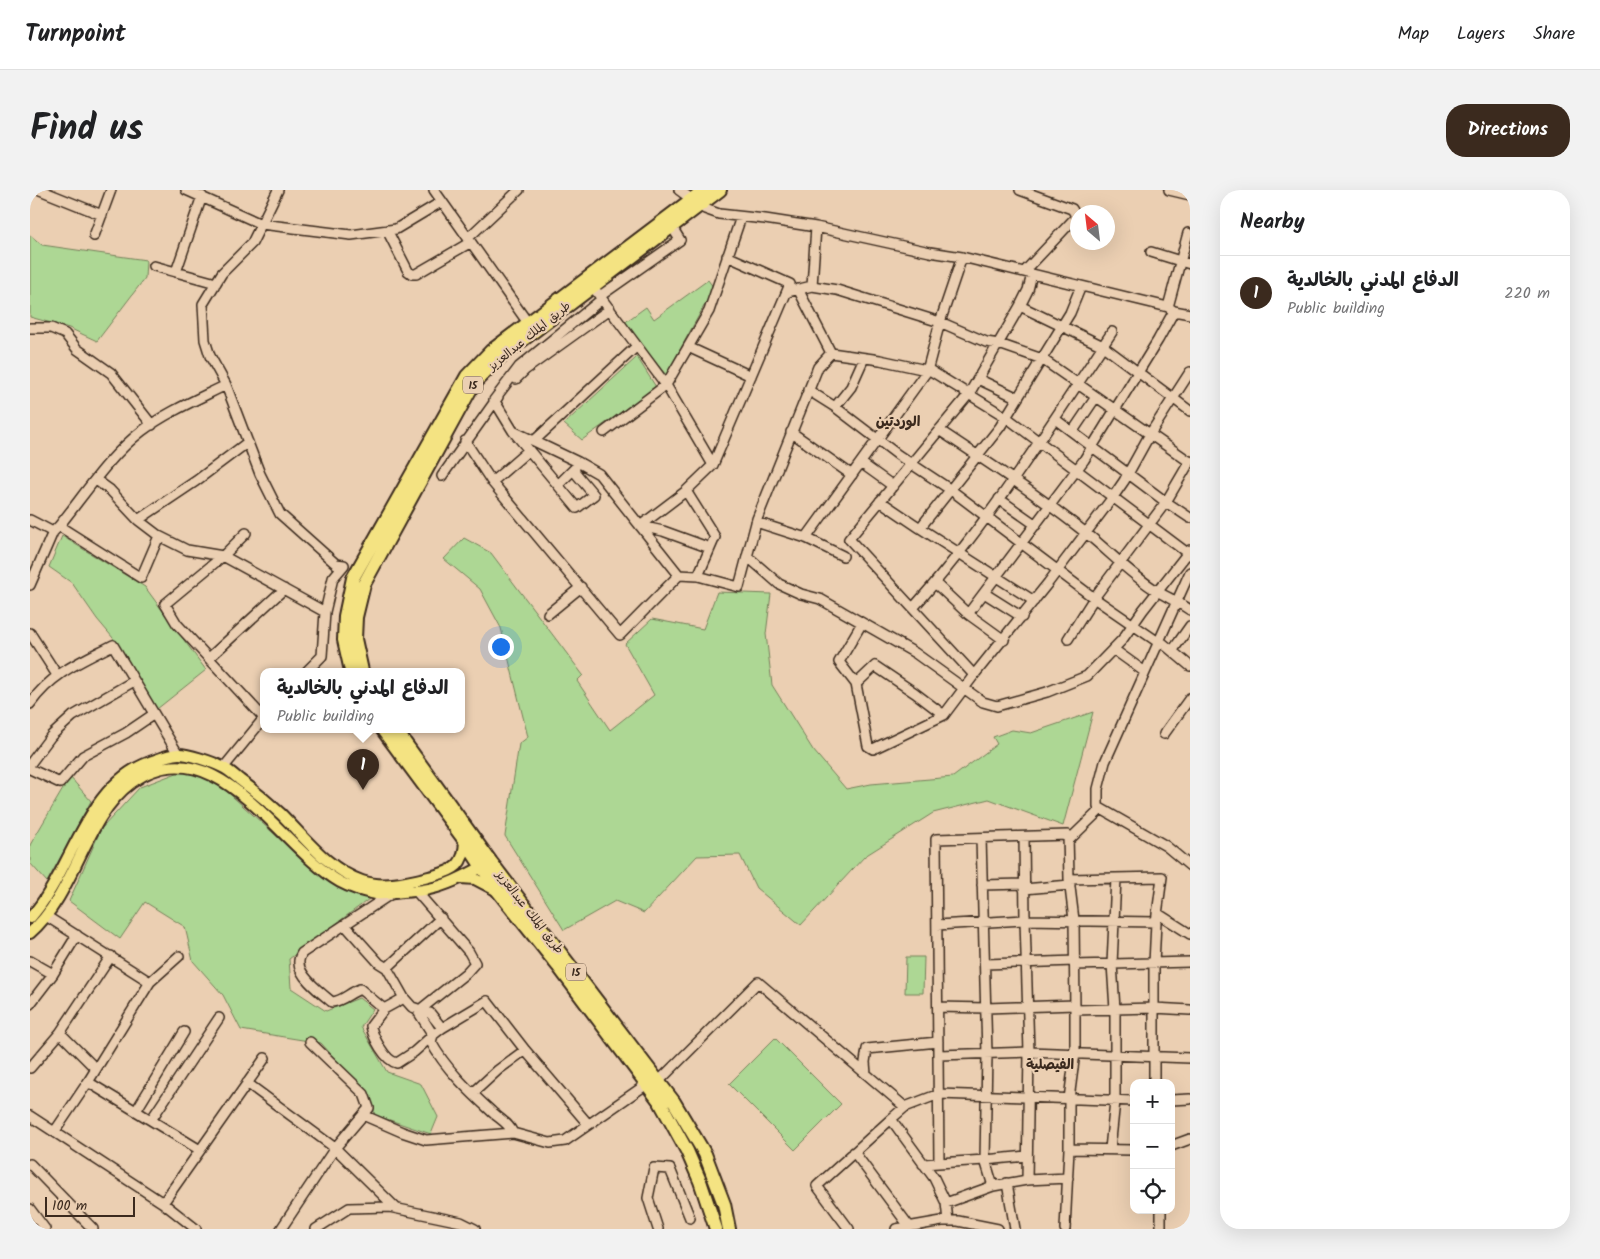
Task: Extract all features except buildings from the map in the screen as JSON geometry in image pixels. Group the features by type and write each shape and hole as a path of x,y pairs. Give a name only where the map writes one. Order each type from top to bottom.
{"highway":[{"name":"طريق الملك عبدالعزيز","path":"361,668 355,639 356,617 364,584 474,383 499,358 598,294 672,227 696,203 704,190"},
{"name":"طريق الملك عبدالعزيز","path":"349,668 344,640 345,616 353,578 467,376 491,351 528,323 696,203 720,190"},
{"name":"طريق الملك عبدالعزيز","path":"385,733 465,841 484,860 497,890 653,1083 674,1102 705,1154 724,1204 730,1228"},
{"name":"طريق الملك عبدالعزيز","path":"398,733 484,860 653,1083 660,1102 688,1151 716,1229"}],"main road":[{"path":"30,933 46,916 71,875 78,849 98,804 111,788 122,777 148,763 178,754 210,761 224,767 263,798 321,856 333,865 363,881 382,884 408,882 442,874 454,874 464,878 475,879 497,890"},
{"path":"31,916 117,796 130,783 145,774 166,768 182,767 196,769 221,780 247,798 274,822 302,852 339,882 349,887 378,894 430,889 454,874 484,860"},
{"path":"454,874 463,858 465,841"}],"street":[{"path":"42,190 102,215"},
{"path":"94,236 111,190"},
{"path":"186,190 261,224 351,235 396,229 441,202"},
{"path":"278,190 252,243 222,273 203,304 205,340 210,356 226,385 260,474 280,514 336,564 344,565 362,562"},
{"path":"434,190 528,323"},
{"path":"387,230 408,271 416,274 469,240 519,190"},
{"path":"679,190 696,203 719,214 816,227 930,252 962,257 1190,314"},
{"path":"974,675 849,539 969,394 1028,290 1028,273 1075,218 1072,210 1020,190"},
{"path":"1169,190 1190,195"},
{"path":"176,272 202,196"},
{"path":"604,432 666,385 709,311 741,217"},
{"path":"812,286 816,227"},
{"path":"968,614 1076,470 1138,372 1171,309 1180,261 1188,233"},
{"path":"1151,252 1190,264"},
{"path":"640,526 686,491 713,465 790,284 727,256"},
{"path":"806,538 927,371 940,322 962,257"},
{"path":"154,266 216,283"},
{"path":"787,292 812,286 837,290 940,322 986,342 999,344 1042,359 1190,462 1166,502 1094,598 1068,639"},
{"path":"920,528 978,456 1006,417 1070,313 1081,286"},
{"path":"798,289 830,353"},
{"path":"442,476 519,367 598,294 666,385 713,465"},
{"path":"1020,306 1102,346 1190,411"},
{"path":"494,400 525,370 610,309"},
{"path":"30,328 51,328 65,334 77,349 111,373 152,425"},
{"path":"913,608 935,583 1014,480 1112,332"},
{"path":"534,441 637,346"},
{"path":"688,347 751,376"},
{"path":"747,556 779,584 801,594 820,599 915,653 983,702 997,706 1047,692 1087,676 1122,640 1132,623 1189,553 1006,417 931,371 830,353"},
{"path":"514,431 599,474 679,575 698,576 739,587 756,522 791,432 818,367 830,353"},
{"path":"835,407 851,387 864,358"},
{"path":"862,623 839,662 856,684 868,746 874,749 944,714 1058,571 1113,497 1128,475 1150,434 1190,372"},
{"path":"978,379 1018,398"},
{"path":"30,584 56,529 115,456 141,432 191,402 226,385"},
{"path":"808,390 835,407 911,464 951,490 1094,598 1172,650 1190,666"},
{"path":"1073,431 1096,397"},
{"path":"494,400 514,431 577,508 594,495 574,471"},
{"path":"1055,419 1128,475 1190,518"},
{"path":"939,430 1014,480 1157,591 1177,600 1190,610"},
{"path":"791,432 852,475"},
{"path":"466,441 492,482 620,635 679,575"},
{"path":"138,520 196,481 248,442"},
{"path":"492,482 529,450"},
{"path":"558,485 574,471 578,462"},
{"path":"861,463 893,486"},
{"path":"96,480 110,490 138,520 159,536 188,550 223,556 325,612"},
{"path":"686,491 715,537 698,576"},
{"path":"999,499 1036,525"},
{"path":"880,501 1034,601"},
{"path":"30,520 56,529 141,578 159,536"},
{"path":"756,522 806,538 843,556"},
{"path":"640,526 663,531 710,548"},
{"path":"246,533 223,556 165,604 177,624 260,714"},
{"path":"310,668 322,656 325,612 333,578 344,565"},
{"path":"1190,572 1105,762 1098,789 1098,807 1166,846 1190,866"},
{"path":"935,583 968,614 1004,640"},
{"path":"548,614 581,587"},
{"path":"209,658 284,589"},
{"path":"984,593 1022,617"},
{"path":"1172,650 1190,626"},
{"path":"30,633 58,675"},
{"path":"30,704 38,692 58,675 113,645 178,754"},
{"path":"1113,650 1145,672"},
{"path":"856,684 875,666 944,714"},
{"path":"30,764 51,736 73,716 134,681"},
{"path":"1164,734 1190,698"},
{"path":"30,769 60,783 83,756 126,733 154,714"},
{"path":"224,767 260,723"},
{"path":"1068,841 1101,809"},
{"path":"939,1162 936,839 1068,835 1074,920 1075,1053 1069,1099 1066,1229"},
{"path":"1024,837 1029,1052 1027,1180"},
{"path":"981,838 987,1054 985,1160 992,1186"},
{"path":"982,885 1024,886 1116,878 1162,877 1154,964 1154,1079"},
{"path":"1110,1149 1115,1101 1115,1009 1112,964 1116,878"},
{"path":"416,891 469,952 475,963 466,973 421,1009 419,1013 433,1036"},
{"path":"384,1009 360,989 352,992 340,1001 332,1002 313,986 301,971 299,961 302,953 391,894"},
{"path":"46,916 150,982"},
{"path":"937,925 1025,920 1114,921 1157,917 1190,934"},
{"path":"387,968 441,918"},
{"path":"345,925 379,963 387,968 404,998 412,1007 430,1013 442,1028"},
{"path":"30,1004 52,974 76,935"},
{"path":"30,1068 60,1033 111,956"},
{"path":"55,1131 150,982 179,956"},
{"path":"30,961 52,974"},
{"path":"984,964 1026,962 1154,964 1190,962"},
{"path":"363,1115 426,1140 513,1133 550,1143 565,1141 588,1124 653,1083 758,982 905,1107"},
{"path":"404,998 384,1009 371,1026 372,1034 386,1056 393,1062 397,1063 404,1059 442,1028 487,1001 525,1050 588,1124"},
{"path":"938,1007 986,1008 1028,1006 1190,1010"},
{"path":"151,1120 219,1018"},
{"path":"136,1111 184,1032"},
{"path":"60,1033 96,1069"},
{"path":"433,1036 430,1042 438,1056 491,1112 510,1127 513,1133"},
{"path":"281,1229 335,1148 369,1108 364,1094 310,1042"},
{"path":"866,1074 867,1049 938,1042"},
{"path":"473,1093 498,1070 525,1050"},
{"path":"939,1055 1029,1052 1190,1058"},
{"path":"30,1053 37,1060"},
{"path":"163,1203 265,1058"},
{"path":"88,1082 200,1150"},
{"path":"247,1084 335,1148 396,1208"},
{"path":"849,1229 817,1186 905,1107 939,1094 1130,1101"},
{"path":"1175,1100 1190,1099"},
{"path":"30,1116 163,1203 196,1229"},
{"path":"891,1119 934,1178 946,1204 944,1224"},
{"path":"1175,1145 1190,1139"},
{"path":"1069,1149 1130,1150"},
{"path":"854,1152 909,1226"},
{"path":"923,1164 1028,1156"},
{"path":"30,1164 93,1229"},
{"path":"658,1229 648,1198 654,1168 670,1168 690,1218"},
{"path":"946,1204 992,1186 1027,1180 1068,1178"},
{"path":"1007,1183 1015,1229"},
{"path":"316,1229 349,1208 389,1207 461,1222 475,1229"},
{"path":"30,1209 45,1229"},
{"path":"1161,1214 1161,1229"},
{"path":"896,1229 958,1221 998,1229"}],"green space":[{"path":"30,235 42,245 146,260 145,278 97,341 69,328 30,317"},
{"path":"708,280 714,288 666,375 624,323 646,307 654,319"},
{"path":"637,357 656,387 582,440 564,424"},
{"path":"62,536 145,587 206,670 157,709 113,638 72,583 49,567"},
{"path":"464,538 491,553 583,675 577,681 610,730 654,695 625,644 652,619 703,629 717,592 771,594 766,634 772,685 813,750 846,789 871,784 953,777 997,744 993,737 1012,730 1031,733 1093,712 1063,826 989,799 933,813 865,856 801,925 756,888 740,855 697,856 644,913 615,901 564,930 505,836 519,744 528,737 501,628 480,589 444,559"},
{"path":"182,771 214,780 328,882 369,899 289,959 291,988 326,1011 359,998 373,1009 361,1027 387,1072 421,1084 438,1117 431,1134 375,1115 370,1098 321,1043 241,1030 223,995 193,961 185,927 145,902 120,939 69,901 101,829 140,787"},
{"path":"70,777 91,801 47,882 30,863 30,845"},
{"path":"906,957 924,957 923,993 905,993"},
{"path":"775,1038 841,1104 795,1150 729,1084"}],"place":[{"name":"الدفاع المدني بالخالدية","path":"363,790"}],"district":[{"name":"الوردتين","path":"898,421"},
{"name":"الفيصلية","path":"1050,1064"}]}
